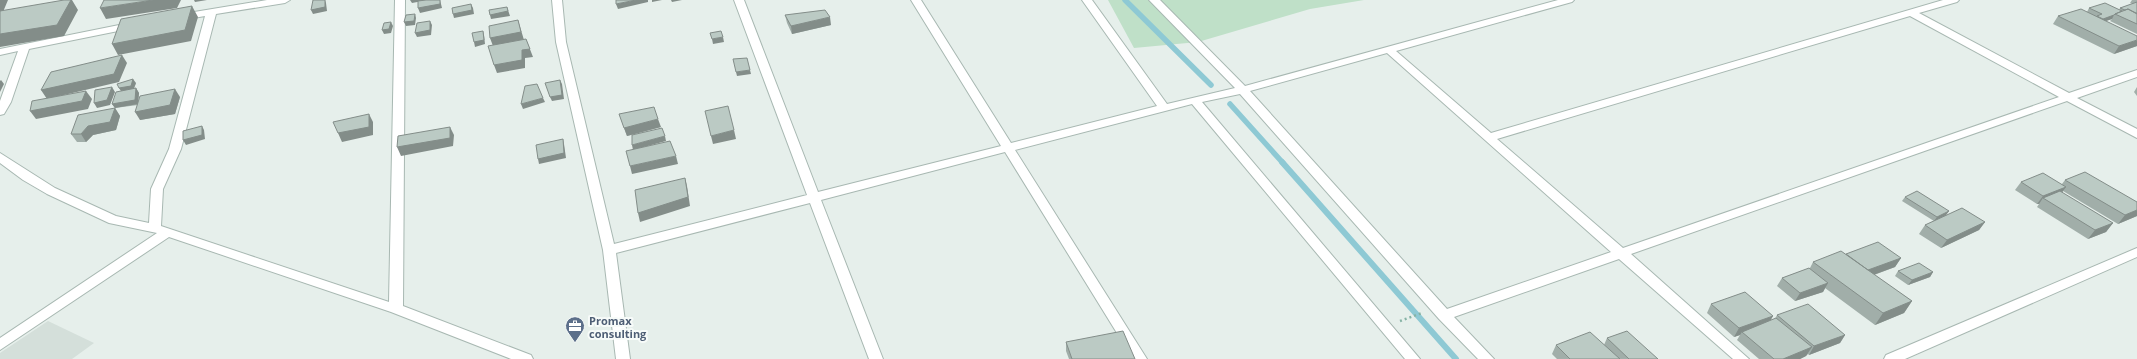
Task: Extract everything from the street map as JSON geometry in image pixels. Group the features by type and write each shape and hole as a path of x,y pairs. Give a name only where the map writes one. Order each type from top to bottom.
{"street":[{"path":"170,19 285,0"},
{"path":"396,310 400,0"},
{"path":"557,0 560,42 583,132 608,250 624,359"},
{"path":"739,0 876,359"},
{"path":"916,0 1010,147 1100,298 1140,359"},
{"path":"1087,0 1164,108"},
{"path":"1154,0 1243,90 1444,315 1487,359"},
{"path":"608,250 1195,100 1243,90 1568,0"},
{"path":"1490,137 1911,13 1932,2 1954,0"},
{"path":"161,231 157,189 175,149 211,13"},
{"path":"1911,13 2137,134"},
{"path":"0,52 142,24"},
{"path":"0,112 6,102 25,47"},
{"path":"1388,49 1742,359"},
{"path":"1444,315 2137,73"},
{"path":"1195,100 1413,359"},
{"path":"0,157 27,177 51,191 113,220 161,231 396,310 526,359"},
{"path":"0,345 161,231"},
{"path":"1891,359 2137,252"}],"path":[{"path":"1403,320 1425,312"}],"shaded area":[{"path":"48,321 94,343 72,359 0,359 0,353"}],"green space":[{"path":"1108,0 1364,0 1310,9 1198,42 1134,48"}],"building":[{"path":"71,0 57,25 0,34 0,11"},
{"path":"104,0 153,0 100,8"},
{"path":"313,0 325,0 325,7 311,10"},
{"path":"440,0 440,4 418,8 418,1"},
{"path":"616,0 636,0 616,4"},
{"path":"2137,2 2137,13 2128,9 2125,10 2120,8"},
{"path":"2105,3 2122,11 2103,19 2097,16 2102,14 2089,8"},
{"path":"471,4 472,10 453,14 452,8"},
{"path":"192,6 185,30 112,44 121,19"},
{"path":"507,7 508,11 490,15 489,10"},
{"path":"2081,9 2137,36 2137,40 2119,46 2058,16"},
{"path":"2128,9 2137,14 2137,24 2115,14"},
{"path":"825,10 830,17 791,26 785,15"},
{"path":"415,14 414,21 404,22 406,15"},
{"path":"518,20 521,32 490,38 489,26"},
{"path":"430,21 430,30 415,33 417,23"},
{"path":"391,22 389,29 382,30 384,23"},
{"path":"483,31 484,40 474,42 472,33"},
{"path":"721,31 723,37 712,39 710,33"},
{"path":"526,39 530,49 522,50 522,60 494,65 488,46"},
{"path":"122,55 114,74 41,90 51,72"},
{"path":"747,58 750,70 736,72 733,59"},
{"path":"133,79 131,86 119,88 117,84"},
{"path":"560,80 562,95 550,97 545,83"},
{"path":"537,84 543,98 521,104 525,86"},
{"path":"112,87 107,100 94,103 95,90"},
{"path":"136,88 135,100 112,104 116,92"},
{"path":"175,89 170,105 135,112 140,96"},
{"path":"86,91 82,101 30,111 32,101"},
{"path":"728,106 734,130 711,136 705,111"},
{"path":"654,107 658,119 624,128 619,114"},
{"path":"115,108 110,122 88,126 81,134 71,134 78,115"},
{"path":"369,114 369,127 338,133 333,122"},
{"path":"202,126 202,135 183,140 183,131"},
{"path":"450,127 450,138 397,147 398,136"},
{"path":"662,128 665,136 632,145 632,135"},
{"path":"563,139 564,153 538,159 536,145"},
{"path":"670,141 676,156 630,166 626,151"},
{"path":"2085,172 2137,202 2137,210 2125,215 2065,180"},
{"path":"2043,173 2066,187 2043,196 2021,182"},
{"path":"685,178 688,197 638,213 635,190"},
{"path":"1917,191 1949,211 1937,217 1905,197"},
{"path":"2060,191 2113,223 2095,230 2043,198"},
{"path":"1962,208 1985,222 1947,240 1925,225"},
{"path":"1878,242 1901,258 1868,270 1846,254"},
{"path":"1841,251 1912,301 1883,313 1813,262"},
{"path":"1919,263 1933,272 1912,280 1898,271"},
{"path":"1809,268 1828,283 1800,293 1782,278"},
{"path":"1745,292 1773,316 1739,328 1711,304"},
{"path":"1808,304 1845,335 1814,346 1777,315"},
{"path":"1776,318 1812,347 1783,359 1774,359 1742,332"},
{"path":"1123,331 1135,359 1072,359 1066,342"},
{"path":"1627,331 1658,359 1629,359 1607,338"},
{"path":"1590,332 1620,359 1570,359 1556,345"}],"waterway":[{"path":"1125,0 1211,85"},
{"path":"1230,104 1283,163"},
{"path":"1282,162 1456,359"}],"place":[{"name":"Promax consulting","path":"575,343"}]}
